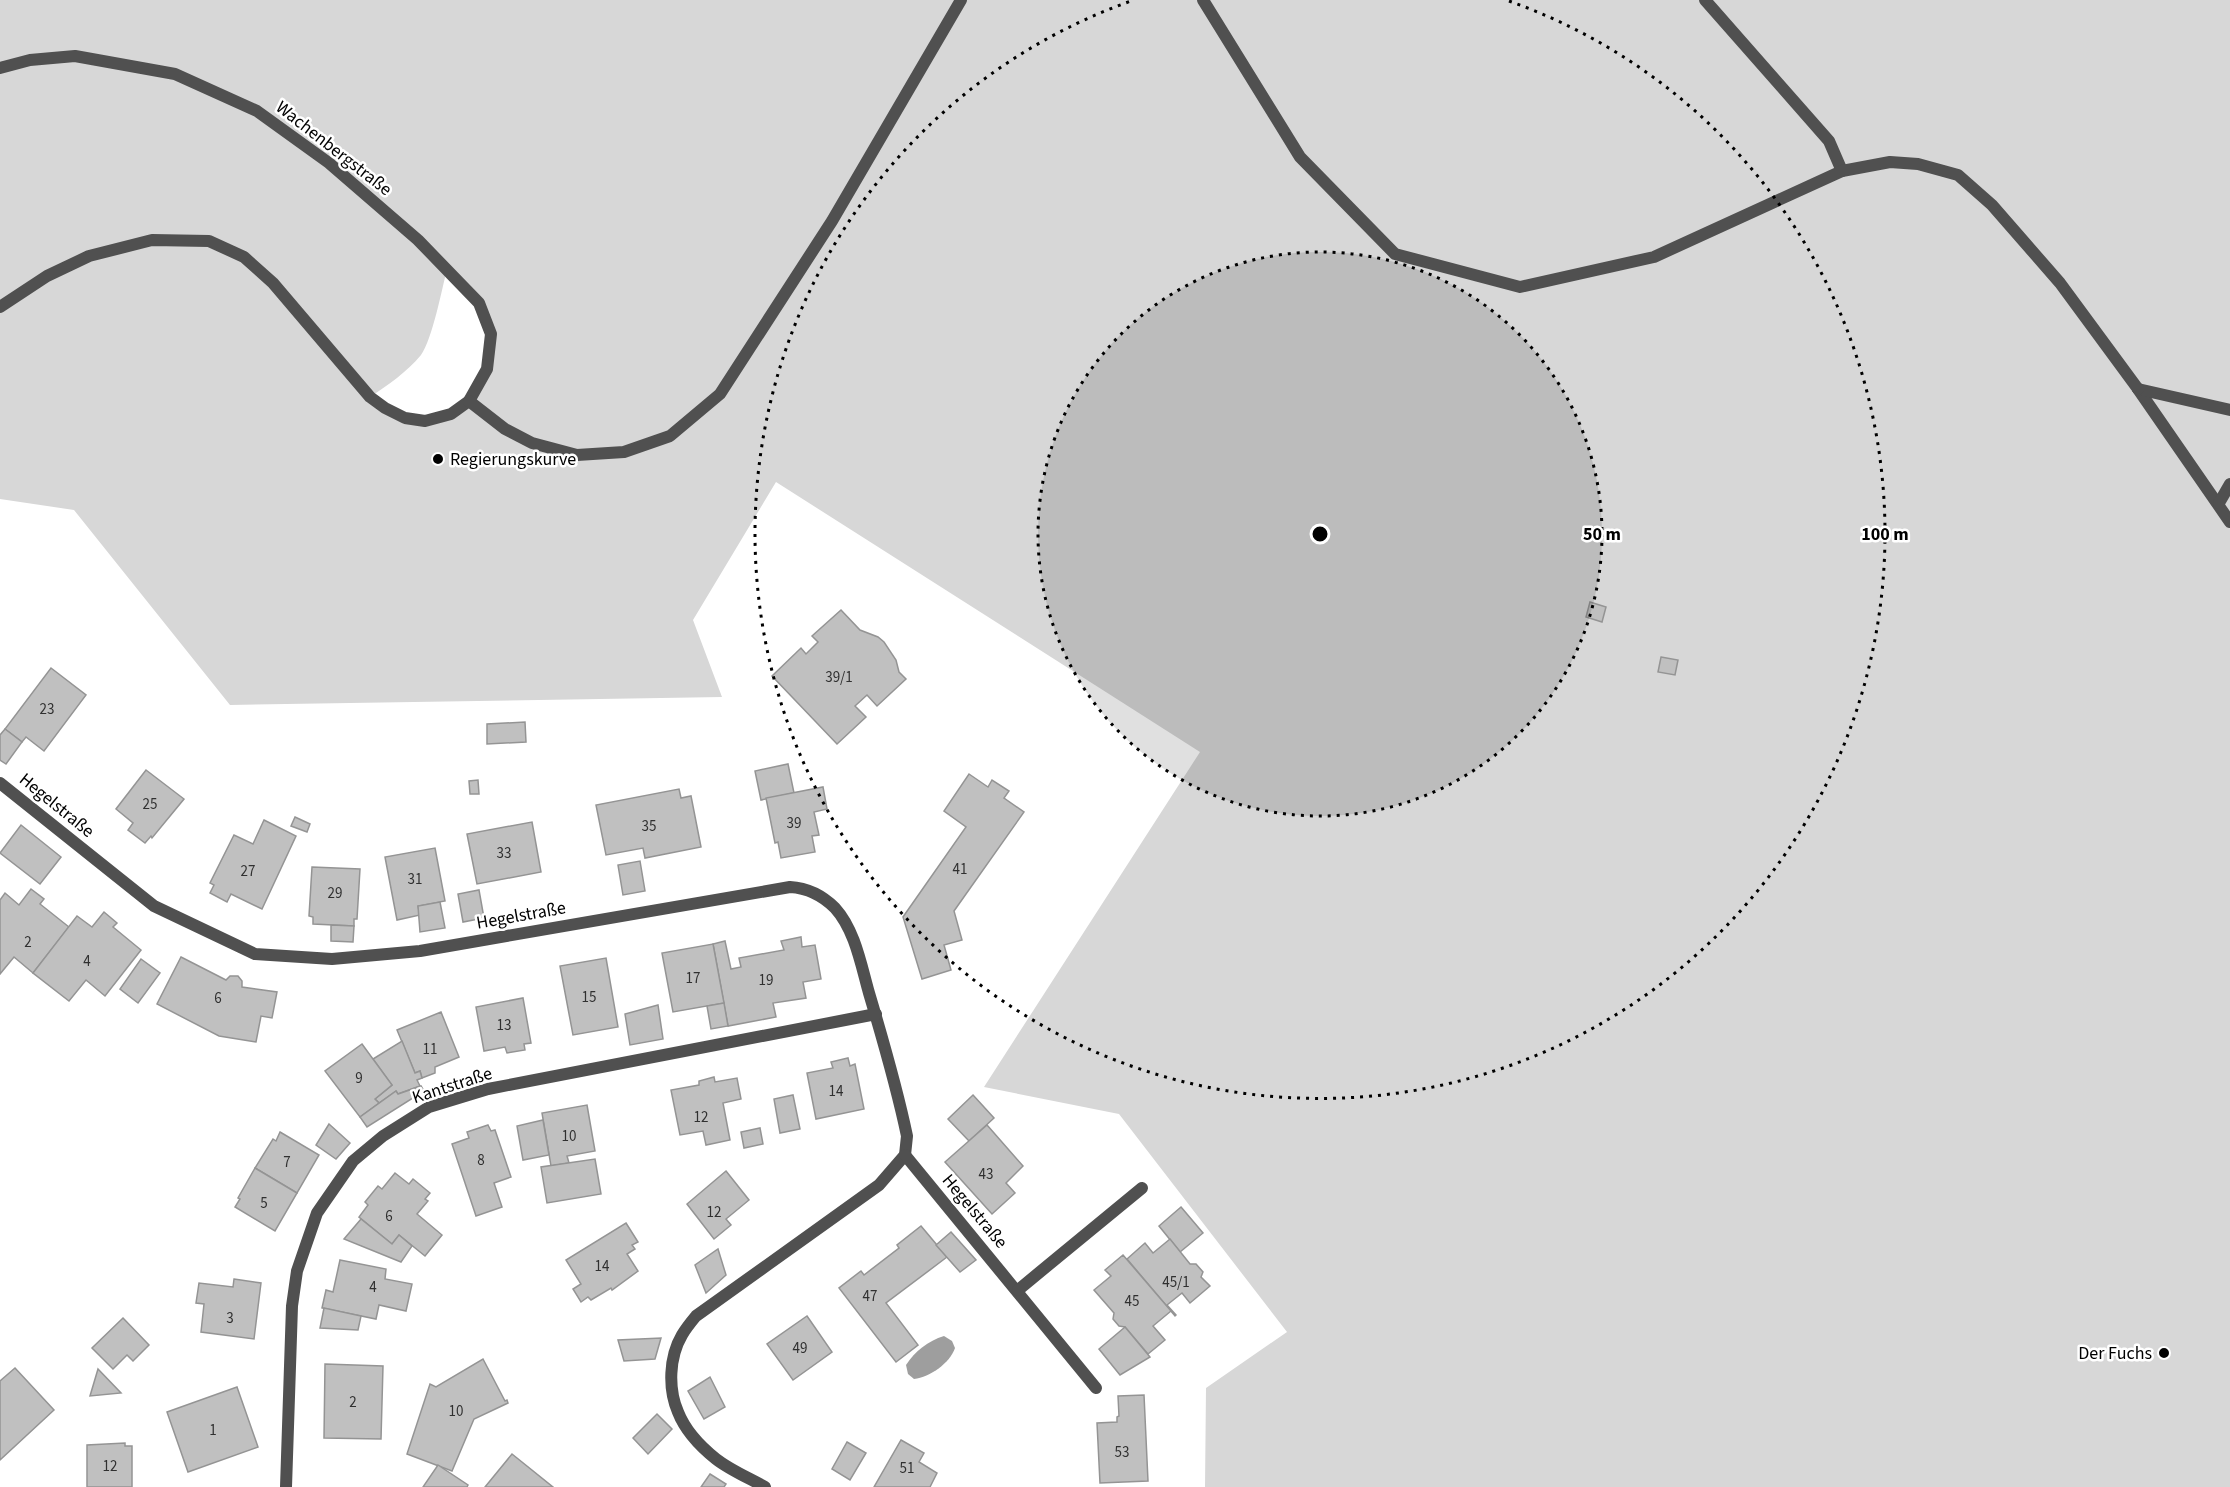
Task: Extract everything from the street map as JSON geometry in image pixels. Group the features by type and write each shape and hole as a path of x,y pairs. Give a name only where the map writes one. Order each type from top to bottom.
{"street":[{"path":"469,401 505,429 532,443 577,455 624,452 670,436 720,394 832,220 961,0"},
{"path":"1203,0 1300,157 1395,254 1520,287 1654,257 1842,171 1890,162 1918,164 1958,175 1992,205 2060,284 2138,389 2230,522"},
{"path":"1705,0 1829,141 1842,171"},
{"name":"Wachenbergstraße","path":"0,68 30,60 75,56 175,74 257,111 329,163 448,268 479,303 491,334 488,369 469,401 451,414 425,421 405,417 385,408 370,397 273,283 244,257 209,241 152,240 89,256 47,276 0,308"},
{"path":"2138,389 2230,410"},
{"path":"2219,503 2230,483"},
{"name":"Hegelstraße","path":"0,783 154,906 255,954 332,960 420,951 790,887 804,888 818,895 835,908 846,924 856,947 902,1111 907,1136 905,1155 1018,1290 1096,1388"},
{"name":"Kantstraße","path":"286,1487 292,1306 297,1271 317,1213 353,1161 383,1136 429,1107 488,1089 876,1014"},
{"path":"765,1487 717,1460 692,1436 678,1413 672,1389 672,1366 676,1348 682,1334 696,1316 879,1185 893,1172 905,1155"},
{"path":"1018,1290 1142,1188"}],"shaded area":[{"path":"0,0 2230,0 2230,1487 1205,1487 1206,1388 1287,1332 1119,1114 984,1087 1200,752 776,482 693,620 722,697 230,705 74,510 0,499","holes":["447,269 479,303 491,334 487,369 469,401 425,421 370,397 403,373 421,355 433,326"]},
{"path":"944,1336 952,1341 955,1348 949,1359 939,1368 914,1379 908,1374 906,1365 922,1347"}],"building":[{"path":"1590,602 1606,607 1602,622 1586,617"},
{"path":"841,610 860,630 884,642 896,660 899,672 906,679 877,706 867,695 855,706 866,717 837,744 772,676 801,648 806,654 818,642 812,636"},
{"path":"1661,657 1678,660 1675,675 1658,672"},
{"path":"51,668 86,695 44,751 26,737 22,742 5,729"},
{"path":"525,722 526,742 487,744 487,724"},
{"path":"5,729 22,742 6,764 0,760 0,735"},
{"path":"788,764 794,793 761,800 755,771"},
{"path":"146,770 184,799 152,838 151,836 145,843 128,830 133,823 116,809"},
{"path":"969,774 988,787 992,780 1009,791 1004,798 1024,812 954,911 962,940 944,945 951,970 922,979 903,917 966,827 944,811"},
{"path":"478,780 479,794 470,794 469,781"},
{"path":"823,787 827,809 814,812 819,835 812,836 815,852 781,858 778,842 775,843 766,798"},
{"path":"679,789 681,798 691,796 701,847 645,858 643,848 606,855 596,805"},
{"path":"295,817 310,824 307,832 291,826"},
{"path":"264,820 296,836 262,909 231,894 227,902 210,893 214,885 210,883 234,835 253,844"},
{"path":"532,822 541,872 477,884 467,834"},
{"path":"21,825 61,857 40,884 0,853"},
{"path":"435,848 445,901 418,906 420,915 397,920 385,857"},
{"path":"640,861 645,891 623,895 618,865"},
{"path":"312,867 360,869 357,919 354,919 354,926 313,924 313,917 309,916"},
{"path":"31,889 44,899 40,904 69,927 33,973 14,957 0,974 0,900 5,893 19,905"},
{"path":"479,890 484,918 463,922 458,894"},
{"path":"440,902 445,928 420,932 418,906"},
{"path":"104,912 117,923 113,927 141,950 105,996 86,980 69,1001 33,973 77,916 92,927"},
{"path":"331,925 354,926 353,942 331,941"},
{"path":"801,937 802,947 815,945 821,979 803,982 806,998 773,1003 776,1017 728,1026 713,944 725,941 731,969 741,967 739,958 784,950 781,941"},
{"path":"713,944 724,1003 673,1012 662,953"},
{"path":"181,957 226,980 230,976 238,976 242,981 242,987 277,992 272,1018 261,1016 256,1042 219,1036 157,1004"},
{"path":"606,958 618,1027 573,1035 560,966"},
{"path":"141,959 160,973 138,1003 120,989"},
{"path":"523,998 531,1043 524,1044 525,1050 507,1053 505,1047 484,1051 476,1007"},
{"path":"724,1003 728,1026 711,1029 707,1006"},
{"path":"658,1005 663,1039 630,1045 625,1014"},
{"path":"441,1012 459,1057 435,1067 435,1073 422,1078 420,1071 415,1073 397,1030"},
{"path":"402,1041 415,1073 420,1071 422,1078 417,1080 420,1086 398,1094 396,1091 379,1103 375,1099 392,1085 373,1059"},
{"path":"362,1044 392,1085 375,1099 379,1103 360,1117 325,1071"},
{"path":"848,1058 850,1066 855,1064 864,1109 816,1119 807,1073 833,1068 831,1062"},
{"path":"714,1077 715,1082 737,1078 741,1099 723,1103 730,1140 706,1145 703,1131 680,1135 671,1090 699,1085 699,1081"},
{"path":"421,1086 424,1091 367,1127 360,1117 396,1091 398,1094"},
{"path":"793,1095 800,1129 780,1133 774,1099"},
{"path":"973,1095 994,1118 969,1141 948,1119"},
{"path":"587,1105 595,1151 567,1156 569,1163 551,1166 542,1113"},
{"path":"543,1120 549,1155 523,1160 517,1126"},
{"path":"329,1124 350,1143 336,1159 316,1145"},
{"path":"488,1125 491,1131 495,1130 511,1177 494,1183 502,1207 476,1216 452,1144 469,1138 467,1132"},
{"path":"987,1125 1023,1166 1006,1183 1015,1193 992,1214 945,1162"},
{"path":"760,1128 763,1144 744,1148 741,1132"},
{"path":"280,1132 319,1155 297,1193 255,1168 273,1139 276,1141"},
{"path":"595,1159 601,1194 547,1203 541,1167"},
{"path":"255,1168 297,1193 275,1231 235,1207"},
{"path":"726,1171 749,1200 726,1219 731,1225 714,1239 687,1204"},
{"path":"395,1173 409,1184 413,1179 430,1193 425,1199 428,1201 417,1214 442,1235 425,1256 399,1235 392,1244 359,1217 368,1205 365,1202 378,1186 382,1189"},
{"path":"1181,1207 1203,1233 1180,1252 1159,1226"},
{"path":"361,1219 392,1244 399,1235 412,1246 401,1262 344,1239"},
{"path":"626,1223 638,1242 632,1245 635,1249 627,1254 638,1271 612,1290 611,1288 591,1300 588,1297 581,1302 573,1289 581,1284 566,1260"},
{"path":"921,1226 947,1257 886,1303 918,1345 896,1362 839,1288 861,1271 864,1275 899,1248 897,1245"},
{"path":"951,1232 976,1260 960,1272 936,1245"},
{"path":"1170,1239 1190,1264 1196,1264 1203,1272 1201,1277 1210,1286 1190,1303 1182,1293 1167,1305 1175,1316 1127,1259 1145,1243 1153,1253"},
{"path":"718,1249 726,1275 706,1293 695,1265"},
{"path":"1123,1255 1171,1311 1153,1326 1165,1340 1148,1354 1125,1327 1119,1326 1113,1319 1114,1313 1094,1290 1111,1276 1105,1270"},
{"path":"340,1260 386,1269 385,1279 412,1284 406,1311 379,1305 376,1319 322,1308 326,1290 333,1292"},
{"path":"234,1279 261,1283 254,1339 201,1332 204,1304 196,1303 199,1283 233,1287"},
{"path":"324,1308 361,1316 358,1330 320,1328"},
{"path":"807,1316 832,1352 793,1380 767,1344"},
{"path":"123,1318 149,1345 133,1361 127,1355 113,1369 92,1348"},
{"path":"1125,1327 1150,1357 1120,1375 1099,1349"},
{"path":"661,1338 655,1359 624,1361 618,1340"},
{"path":"483,1359 508,1403 474,1419 452,1471 407,1454 430,1384 436,1387"},
{"path":"325,1364 383,1366 381,1439 324,1438"},
{"path":"15,1368 54,1410 0,1460 0,1381"},
{"path":"98,1369 121,1393 90,1396"},
{"path":"710,1377 725,1407 704,1419 688,1391"},
{"path":"237,1387 258,1447 188,1472 167,1412"},
{"path":"1144,1395 1148,1481 1100,1483 1097,1423 1117,1422 1118,1396"},
{"path":"657,1414 672,1429 648,1454 633,1438"},
{"path":"901,1440 924,1453 919,1462 937,1473 930,1487 874,1487"},
{"path":"847,1442 866,1453 850,1480 832,1469"},
{"path":"125,1443 125,1446 132,1446 132,1487 87,1487 87,1445"},
{"path":"512,1454 553,1487 485,1487"},
{"path":"438,1465 468,1485 467,1487 423,1487"},
{"path":"710,1474 726,1484 724,1487 701,1487"}],"place":[{"name":"Regierungskurve","path":"438,459"},
{"name":"Der Fuchs","path":"2164,1353"}]}
